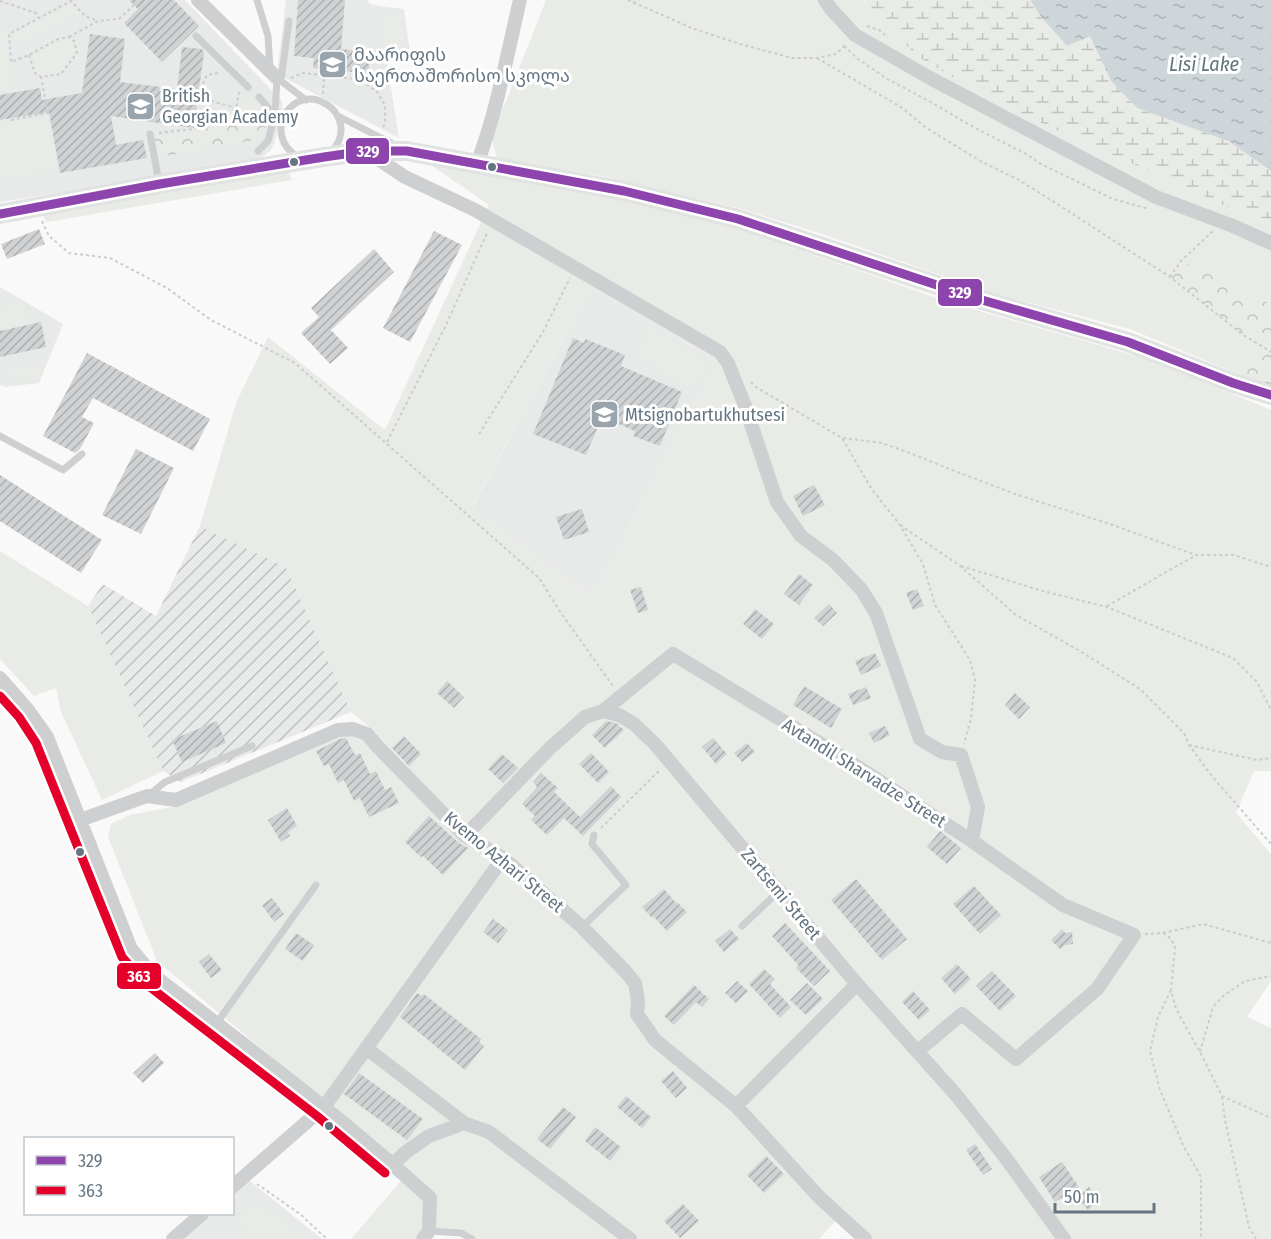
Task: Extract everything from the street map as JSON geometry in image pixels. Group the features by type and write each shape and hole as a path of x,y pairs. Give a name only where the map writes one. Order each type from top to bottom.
{"main road":[{"path":"0,226 7,213 160,184 366,151 407,151 624,191 738,219 982,300 1128,342 1233,383 1271,395"}],"street":[{"path":"198,0 278,78"},
{"path":"477,164 487,138 520,0"},
{"path":"825,0 855,35 930,78 1156,197 1271,243"},
{"path":"366,151 405,177 475,210 720,352 728,363 745,406 777,502 801,536 833,560 861,589 876,614 920,739 942,752 961,755 978,807 972,842"},
{"name":"Avtandil Sharvadze Street","path":"603,711 672,654 844,758 1063,904 1134,935"},
{"path":"0,678 28,710 47,737 131,949 153,975 324,1107 430,1198 426,1235"},
{"path":"465,836 549,749 585,717 603,711"},
{"name":"Zartsemi Street","path":"603,711 619,715 634,724 669,760 857,984 957,1096 1005,1156 1064,1239"},
{"name":"Kvemo Azhari Street","path":"80,820 147,796 176,800 338,730 353,729 367,734 465,836 503,858 582,927 635,982 638,1001 637,1014 655,1040 736,1106 819,1197 865,1239"},
{"path":"234,1185 324,1107 503,858"},
{"path":"918,1051 962,1014 1016,1059 1097,989 1134,935"},
{"path":"736,1106 857,984"},
{"path":"366,1048 464,1123 489,1132 630,1239"},
{"path":"393,1164 429,1136 464,1123"},
{"path":"173,1239 201,1215"}],"lane":[{"path":"257,0 278,78 306,100"},
{"path":"258,151 268,141 275,114 278,78 288,21"},
{"path":"196,36 248,87"},
{"path":"259,97 275,114 284,144 290,152 300,158 317,159 335,148 341,129 338,116"},
{"path":"280,133 287,111 299,102 318,100 329,106 338,116 407,151"},
{"path":"150,134 160,184"},
{"path":"0,436 63,470 82,454"},
{"path":"147,796 165,782 252,746"},
{"path":"582,927 626,885 592,844 594,835"},
{"path":"216,1024 316,885"},
{"path":"742,926 779,891"},
{"path":"426,1235 460,1233 472,1239"}],"path":[{"path":"628,0 694,29 792,58 817,58 836,54 855,35"},
{"path":"633,3 639,0"},
{"path":"0,1 36,13 39,19"},
{"path":"98,21 85,16 71,1 9,34 11,62 58,39 69,37 98,21 119,19 134,5"},
{"path":"29,55 35,73 41,77 61,74 77,53 74,41 69,37"},
{"path":"844,46 858,59 889,80 1039,163 1113,199 1149,209"},
{"path":"817,58 902,107 925,127 982,162 1019,180 1170,277 1242,334 1271,352"},
{"path":"224,74 215,72 207,75 202,84 202,94 206,99 233,107 234,120"},
{"path":"278,78 303,74 356,79 377,92 385,105 384,127"},
{"path":"318,100 322,95 324,76"},
{"path":"11,120 48,113 41,77"},
{"path":"234,120 239,91"},
{"path":"150,134 193,129 234,120"},
{"path":"36,208 49,236 69,253 110,258 167,288 211,320 295,363 539,578 561,614 621,697"},
{"path":"386,443 446,325 493,220"},
{"path":"1170,277 1181,261 1214,231 1206,228"},
{"path":"479,434 543,332 575,268"},
{"path":"749,381 842,438 882,443 1018,495 1110,524 1196,555 1234,555 1271,567"},
{"path":"842,438 871,488 900,525 923,564 934,604 969,660 975,680 971,718 961,755"},
{"path":"900,525 959,565 1016,615 1080,651 1140,689 1184,733 1189,745 1211,775 1271,844"},
{"path":"1107,607 1196,555"},
{"path":"959,565 1039,590 1107,607 1233,658 1257,682 1271,710"},
{"path":"1189,745 1257,760 1271,758"},
{"path":"594,835 669,760"},
{"path":"1134,935 1163,933 1203,924 1271,944"},
{"path":"1163,933 1171,939 1175,947 1171,990 1176,1009 1222,1096 1242,1198 1249,1227 1256,1239"},
{"path":"1200,1052 1213,1007 1223,996 1245,981 1271,976"},
{"path":"1171,990 1158,1017 1150,1051 1160,1090 1184,1145 1202,1177 1202,1239"},
{"path":"1222,1096 1271,1118"},
{"path":"244,1177 264,1188 300,1214 327,1239"}],"shaded area":[{"name":"British Georgian Academy","path":"0,0 185,0 282,101 283,111 270,151 260,158 0,202"},
{"name":"მაარიფის საერთაშორისო სკოლა","path":"286,0 367,0 370,4 378,6 404,9 410,53 386,57 399,138 277,74"},
{"path":"0,287 63,324 39,383 5,387 0,385"},
{"name":"Mtsignobartukhutsesi","path":"591,289 715,361 592,596 472,507"},
{"path":"200,526 286,567 351,712 181,782 163,771 88,606 103,584 156,616"},
{"path":"245,1177 322,1239 173,1239 201,1215 234,1215 234,1186"}],"green space":[{"path":"546,0 864,0 865,4 1076,139 1271,227 1271,304 1181,261 1170,277 1242,334 1271,352 1240,375 1130,329 992,293 742,209 597,175 553,170 497,158 491,135"},
{"path":"864,0 1030,0 1042,18 1067,46 1090,35 1111,81 1137,108 1228,141 1271,171 1271,227 990,99 917,56 865,4"},
{"path":"70,3 76,13 17,47 11,37"},
{"path":"401,12 406,48 385,51 380,15"},
{"path":"0,32 6,32 9,92 0,93"},
{"path":"64,39 72,42 74,53 61,71 37,74 33,56 35,53"},
{"path":"243,98 250,98 269,115 262,139 159,157 153,138 197,131 236,120"},
{"path":"47,117 57,170 0,180 0,125"},
{"path":"428,163 614,196 719,223 948,302 1151,360 1271,410 1271,771 1254,771 1236,813 1271,854 1271,981 1247,1017 1271,1028 1271,1239 865,1239 840,1216 819,1239 472,1239 460,1233 429,1231 423,1239 351,1239 405,1176 274,1059 157,961 108,837 111,824 130,815 182,805 339,733 351,733 377,746 377,734 351,712 286,567 200,526 236,403 268,337 385,430 489,205","holes":["591,289 715,361 592,596 472,506"]},
{"path":"289,172 292,180 47,222 41,213"},
{"path":"1181,261 1271,304 1271,391 1235,377 1270,352 1242,334 1170,277"},
{"path":"22,302 27,325 0,331 0,307"},
{"path":"650,327 709,362 692,389 634,355"},
{"path":"38,365 40,378 10,383 7,370"},
{"path":"0,551 88,606 163,771 102,800 61,712 56,688 34,696 0,659"},
{"path":"254,1200 298,1234 294,1239 257,1239 236,1223"}],"water":[{"name":"Lisi Lake","path":"1030,0 1271,0 1271,171 1228,141 1137,108 1111,81 1090,36 1067,46 1042,18"}],"building":[{"path":"129,0 174,0 199,26 162,62 124,23 138,9"},
{"path":"298,0 345,0 341,49 370,52 368,78 352,76 352,72 313,68 314,58 294,56"},
{"path":"90,34 125,39 120,82 177,89 182,47 202,49 204,52 194,128 111,116 116,145 143,140 147,158 60,173 49,112 0,120 0,95 40,88 42,100 82,93"},
{"path":"39,229 45,244 7,259 1,244"},
{"path":"434,231 462,245 410,342 383,328"},
{"path":"374,249 394,272 331,330 348,348 330,364 301,333 319,317 311,308"},
{"path":"41,322 46,347 0,357 0,331"},
{"path":"573,338 584,343 585,339 625,355 621,366 682,392 660,446 633,436 635,431 602,417 586,455 533,434"},
{"path":"87,353 210,419 193,451 93,398 82,417 94,423 80,449 75,453 43,436"},
{"path":"136,449 174,468 141,534 102,515"},
{"path":"0,475 102,540 81,573 0,521"},
{"path":"814,485 825,505 803,516 793,496"},
{"path":"582,509 589,532 564,540 556,517"},
{"path":"799,574 813,585 799,605 784,594"},
{"path":"641,587 648,610 638,613 630,590"},
{"path":"917,589 924,606 913,610 906,593"},
{"path":"829,604 837,613 823,626 814,618"},
{"path":"755,609 774,624 762,639 743,624"},
{"path":"875,653 881,666 861,675 855,661"},
{"path":"447,681 464,697 454,708 437,693"},
{"path":"804,686 842,709 831,728 793,705"},
{"path":"866,687 871,698 853,705 848,694"},
{"path":"1015,693 1030,707 1019,719 1005,705"},
{"path":"217,721 226,743 182,762 172,740"},
{"path":"606,721 616,723 624,730 605,748 592,735"},
{"path":"885,726 890,735 874,743 869,733"},
{"path":"404,736 421,754 409,766 392,748"},
{"path":"346,738 355,755 360,753 370,774 376,771 385,790 391,787 399,803 369,817 360,798 354,801 344,780 338,783 329,764 324,766 316,751"},
{"path":"713,738 727,754 716,764 702,747"},
{"path":"747,743 755,752 742,762 734,753"},
{"path":"591,753 609,772 598,783 579,764"},
{"path":"502,754 518,768 503,783 488,769"},
{"path":"541,773 558,788 554,792 580,817 611,786 621,797 583,836 564,818 547,835 531,820 535,816 522,804 537,787 533,782"},
{"path":"287,808 297,826 288,832 290,836 281,842 268,820"},
{"path":"429,816 459,843 468,848 443,875 405,842"},
{"path":"940,831 961,848 947,864 927,847"},
{"path":"856,879 907,939 882,960 831,900"},
{"path":"974,886 1001,915 980,934 953,904"},
{"path":"664,889 687,912 667,931 642,907"},
{"path":"272,898 284,914 274,922 262,905"},
{"path":"493,919 508,930 498,943 483,932"},
{"path":"785,923 830,971 814,986 796,968 799,966 772,936"},
{"path":"730,929 739,939 724,952 715,941"},
{"path":"1062,929 1065,933 1072,932 1073,944 1065,945 1060,949 1051,940"},
{"path":"296,933 314,945 303,961 285,949"},
{"path":"209,954 222,970 211,978 199,962"},
{"path":"957,964 971,979 955,994 941,978"},
{"path":"764,969 775,979 770,984 791,1007 780,1018 749,984"},
{"path":"992,971 1016,996 1000,1011 976,986"},
{"path":"737,981 748,991 736,1003 725,993"},
{"path":"807,983 823,999 806,1015 790,1000"},
{"path":"694,985 709,999 702,1007 696,1002 674,1025 664,1016"},
{"path":"913,991 930,1010 919,1020 902,1002"},
{"path":"417,993 422,996 424,994 481,1039 479,1042 484,1046 465,1070 400,1017"},
{"path":"155,1053 164,1063 143,1083 133,1073"},
{"path":"673,1071 687,1088 676,1098 661,1081"},
{"path":"359,1073 423,1119 407,1140 344,1094"},
{"path":"626,1096 651,1117 642,1128 617,1107"},
{"path":"563,1107 576,1117 550,1149 537,1139"},
{"path":"595,1127 621,1147 610,1161 585,1141"},
{"path":"975,1144 992,1169 983,1175 966,1150"},
{"path":"766,1156 784,1174 764,1193 747,1175"},
{"path":"1062,1162 1079,1187 1055,1202 1039,1177"},
{"path":"1089,1187 1100,1200 1088,1210 1077,1197"},
{"path":"683,1204 699,1221 680,1238 664,1221"}],"transit line":[{"name":"329","path":"0,214 160,184 324,157 366,151 407,151 624,191 738,219 982,300 1128,342 1233,383 1271,395"},
{"name":"363","path":"0,696 19,717 36,743 122,957 146,984 317,1116 385,1173"}],"place":[{"name":"მაარიფის საერთაშორისო სკოლა","path":"333,65"},
{"name":"British Georgian Academy","path":"141,106"},
{"name":"Mtsignobartukhutsesi","path":"604,415"}]}
